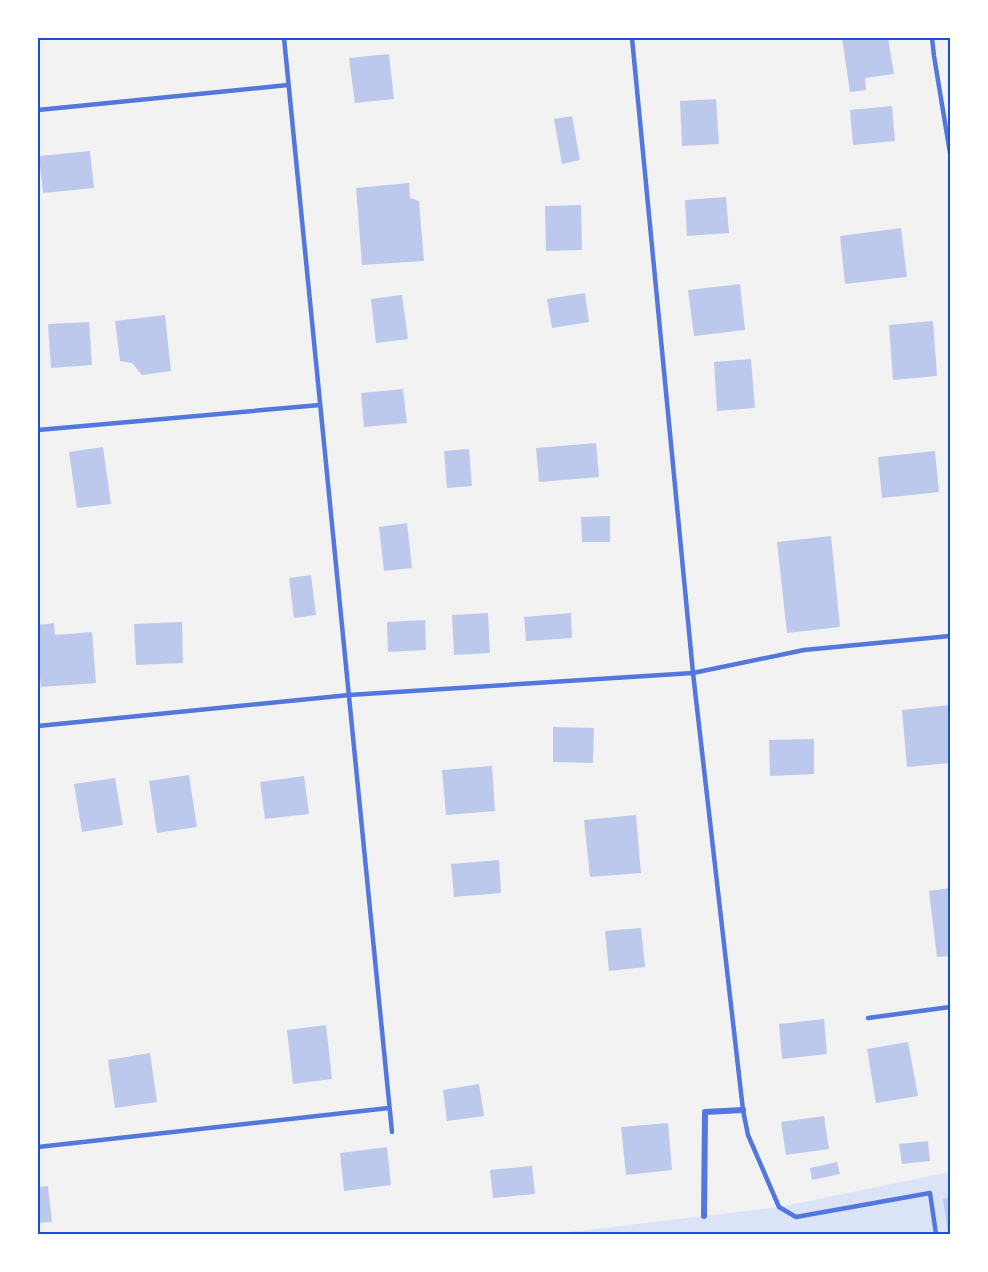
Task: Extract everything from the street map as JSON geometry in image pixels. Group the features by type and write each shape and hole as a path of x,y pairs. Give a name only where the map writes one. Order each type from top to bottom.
{"street":[{"path":"704,1216 705,1112 743,1110"}],"lane":[{"path":"284,38 392,1132"},
{"path":"632,38 693,673 743,1110 748,1135 779,1207 796,1217 930,1193 936,1234"},
{"path":"933,38 933,56 951,153"},
{"path":"38,110 288,85"},
{"path":"38,430 320,405"},
{"path":"38,726 349,695 693,673 804,650 951,636"},
{"path":"868,1018 951,1006"},
{"path":"38,1147 389,1108"}],"shaded area":[{"path":"950,1172 950,1234 553,1234 779,1207"}],"building":[{"path":"842,38 888,38 894,74 865,78 866,90 850,92"},
{"path":"389,54 394,99 355,103 349,58"},
{"path":"716,99 719,144 682,146 680,101"},
{"path":"892,106 895,141 853,145 850,110"},
{"path":"572,116 580,160 562,164 554,119"},
{"path":"90,151 94,188 43,193 39,156"},
{"path":"409,183 410,198 419,201 424,261 362,265 356,188"},
{"path":"726,197 729,233 687,236 685,200"},
{"path":"581,205 582,250 546,251 545,206"},
{"path":"901,228 907,277 845,284 840,236"},
{"path":"740,284 745,330 694,336 688,290"},
{"path":"585,293 589,322 552,328 547,299"},
{"path":"402,295 408,339 376,343 371,299"},
{"path":"165,315 171,371 142,375 132,363 120,361 115,321"},
{"path":"933,321 937,376 893,380 889,325"},
{"path":"89,322 92,365 51,368 48,324"},
{"path":"751,359 755,408 717,411 714,362"},
{"path":"403,389 407,423 364,427 361,393"},
{"path":"596,443 599,477 539,482 536,448"},
{"path":"103,447 111,504 77,508 69,452"},
{"path":"469,449 472,486 447,488 444,451"},
{"path":"935,451 939,492 882,498 878,457"},
{"path":"610,516 610,542 582,542 581,517"},
{"path":"407,523 412,568 384,571 379,527"},
{"path":"831,536 840,627 787,633 777,542"},
{"path":"311,575 316,615 294,618 289,578"},
{"path":"488,613 490,653 454,655 452,615"},
{"path":"571,613 572,638 526,641 524,617"},
{"path":"425,620 426,650 388,652 387,622"},
{"path":"182,622 183,663 136,665 134,624"},
{"path":"54,623 55,635 92,632 96,683 41,687 38,625"},
{"path":"950,705 950,763 907,767 902,710"},
{"path":"553,727 594,728 593,763 553,762"},
{"path":"814,739 814,774 770,776 769,740"},
{"path":"492,766 495,811 446,815 442,770"},
{"path":"189,775 197,827 157,833 149,781"},
{"path":"304,776 309,814 265,819 260,782"},
{"path":"115,778 123,825 82,832 74,784"},
{"path":"636,815 641,873 590,877 584,820"},
{"path":"499,860 501,893 454,897 451,864"},
{"path":"950,888 950,956 937,957 929,891"},
{"path":"641,928 645,967 609,971 605,931"},
{"path":"824,1019 827,1054 782,1059 779,1024"},
{"path":"326,1025 332,1079 293,1084 287,1030"},
{"path":"908,1042 918,1096 876,1103 867,1049"},
{"path":"150,1053 157,1102 115,1108 108,1060"},
{"path":"479,1084 484,1116 447,1121 443,1090"},
{"path":"824,1116 829,1149 786,1155 781,1122"},
{"path":"668,1123 672,1170 626,1175 621,1127"},
{"path":"928,1141 930,1161 902,1164 899,1144"},
{"path":"387,1147 391,1185 344,1191 340,1153"},
{"path":"837,1162 840,1174 812,1180 810,1168"},
{"path":"532,1166 535,1194 493,1198 490,1170"},
{"path":"48,1186 52,1222 38,1223 38,1187"},
{"path":"950,1197 950,1234 948,1234 943,1199"}]}
